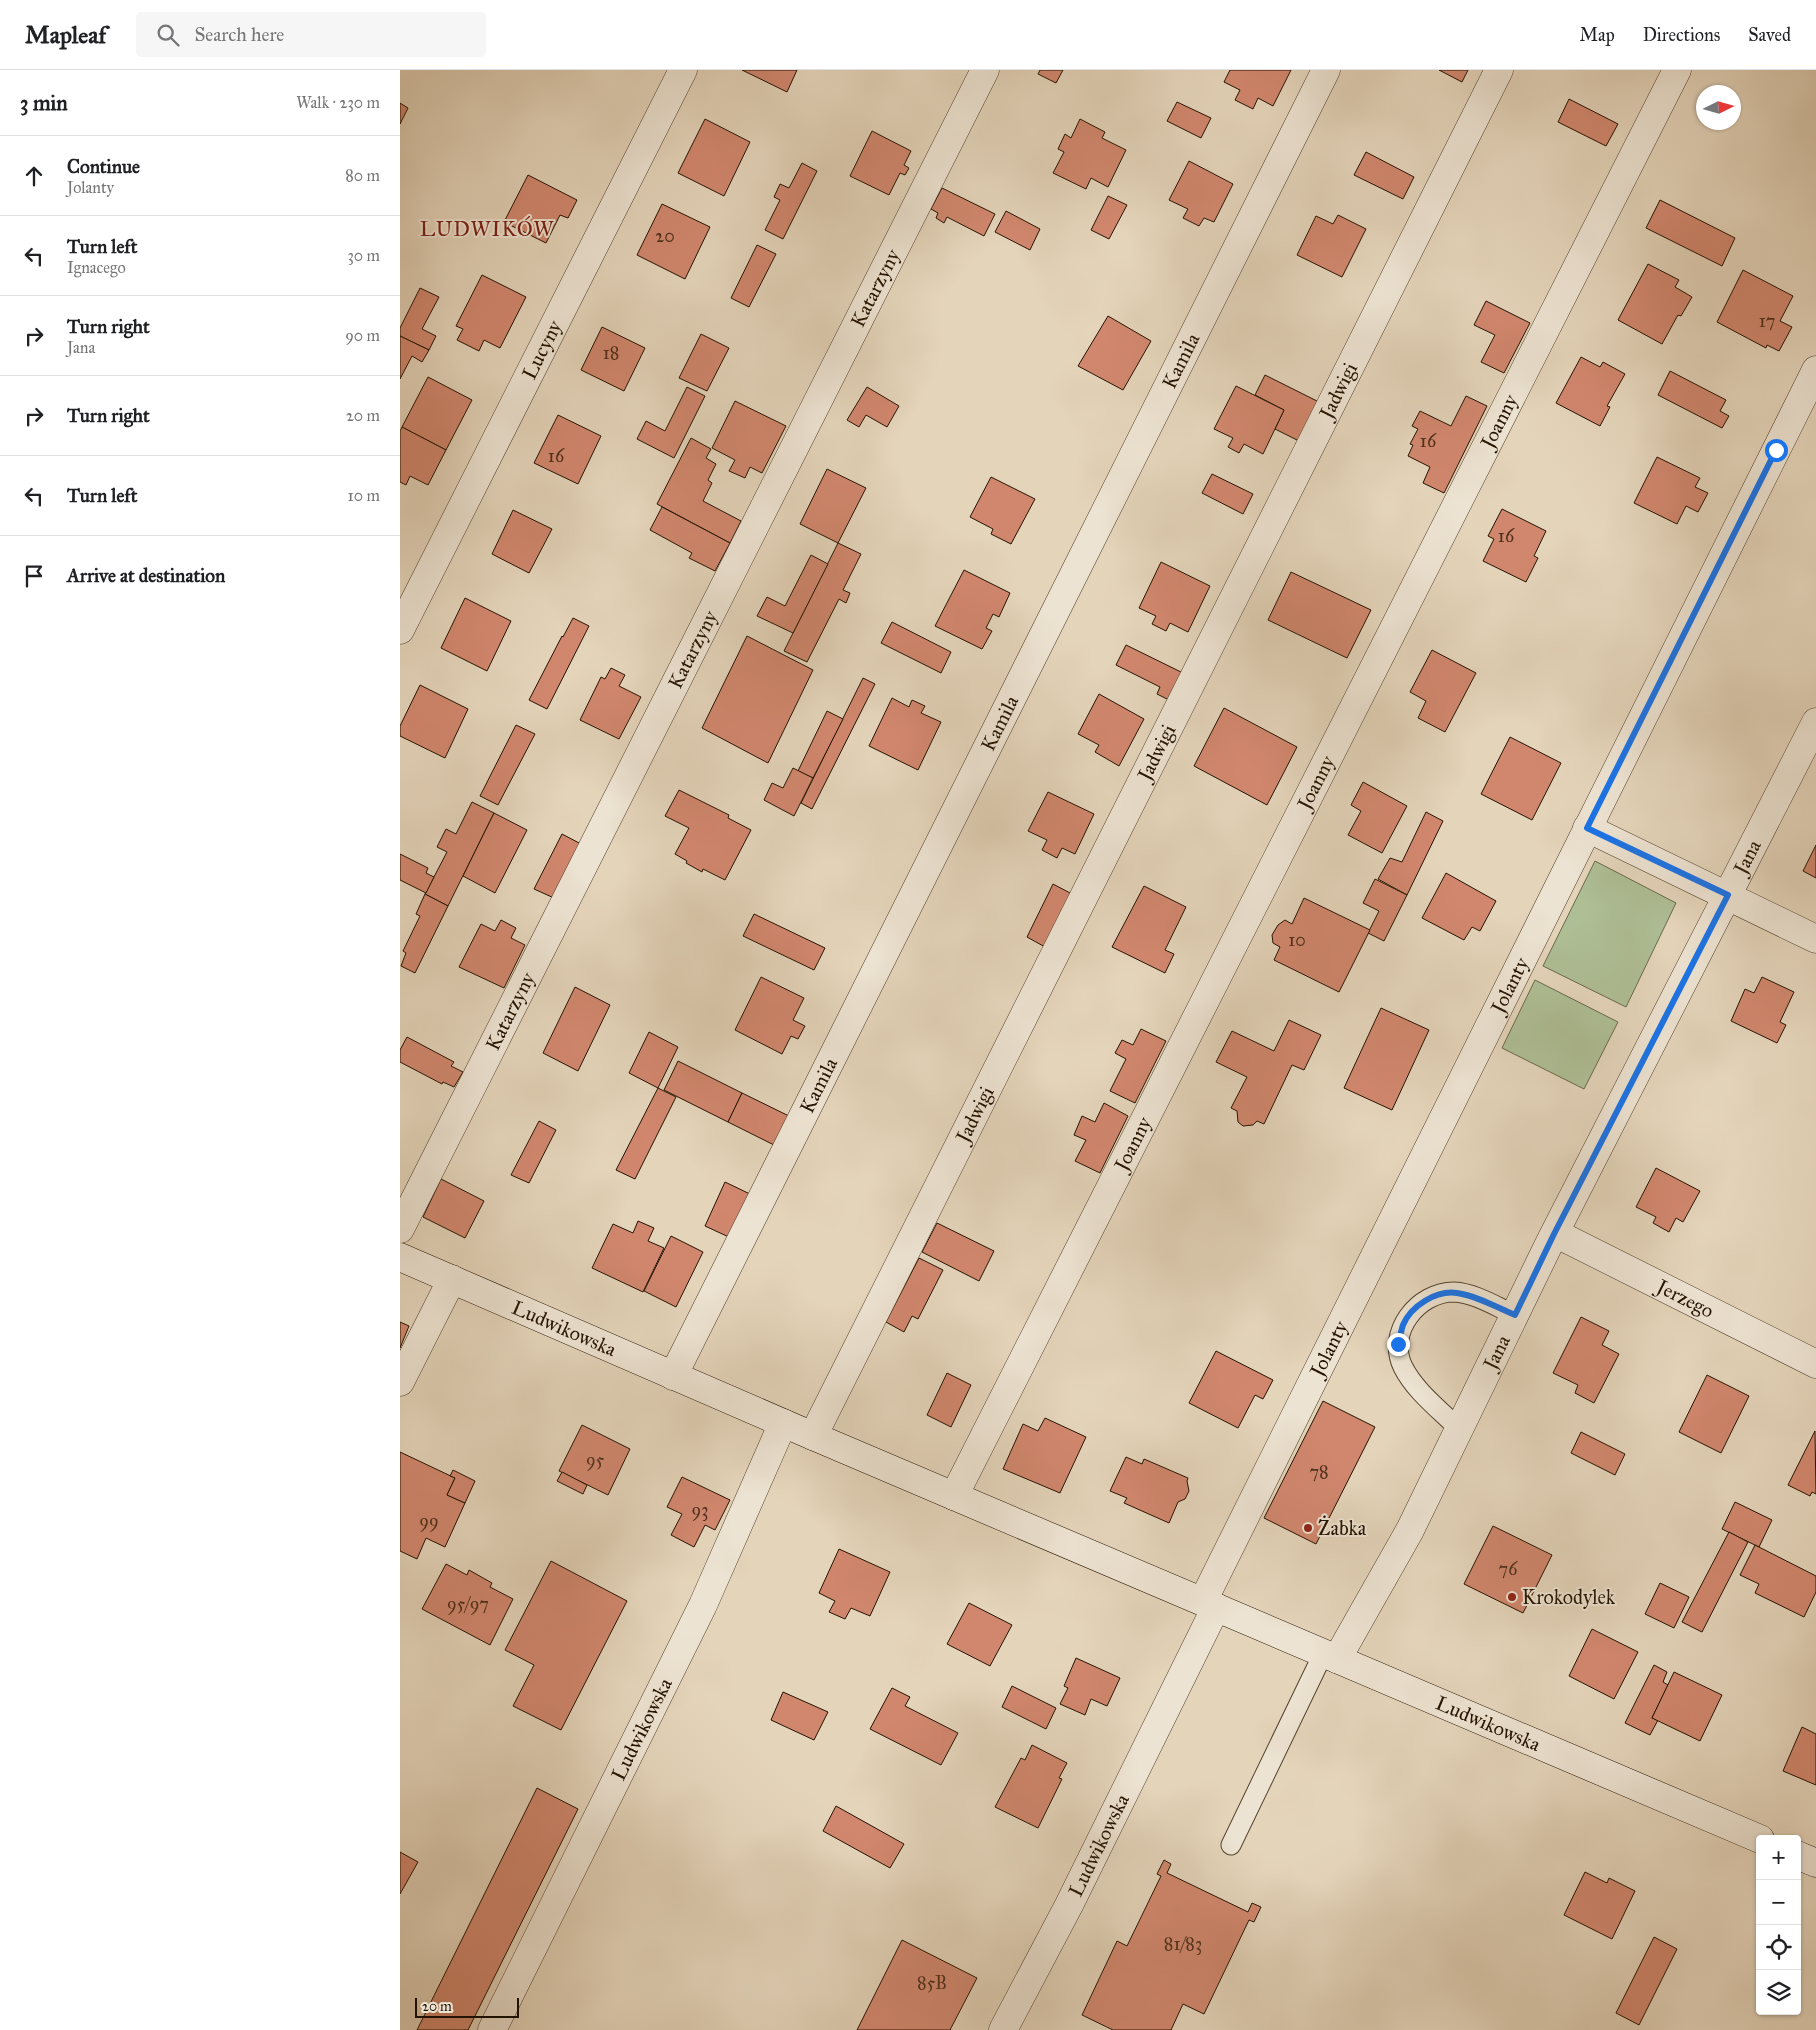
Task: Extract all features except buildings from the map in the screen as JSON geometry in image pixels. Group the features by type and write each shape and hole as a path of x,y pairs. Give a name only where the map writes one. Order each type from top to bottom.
{"street":[{"name":"Lucyny","path":"400,630 683,70"},
{"name":"Katarzyny","path":"400,1229 985,70"},
{"name":"Kamila","path":"674,1376 1326,70"},
{"name":"Jadwigi","path":"813,1436 1499,70"},
{"name":"Joanny","path":"954,1496 1677,70"},
{"name":"Jolanty","path":"1210,1604 1587,828 1816,370"},
{"name":"Jana","path":"1330,1657 1410,1530 1554,1234 1816,722"},
{"path":"1587,828 1816,939"},
{"name":"Jerzego","path":"1554,1234 1816,1364"},
{"name":"Ludwikowska","path":"400,1257 813,1436 1756,1837"},
{"path":"400,1382 452,1279"},
{"name":"Ludwikowska","path":"492,2030 704,1605 783,1423"},
{"name":"Ludwikowska","path":"1003,2030 1069,1905 1210,1604"},
{"path":"1801,1857 1816,1863"}],"lane":[{"path":"1459,1429 1413,1383 1402,1365 1398,1344 1403,1324 1416,1307 1434,1296 1455,1292 1475,1298 1515,1315"},
{"path":"1231,1845 1330,1657"}],"green space":[{"path":"1595,861 1676,903 1626,1007 1543,966"},
{"path":"1535,980 1618,1022 1584,1089 1502,1048"}],"place":[{"name":"Żabka","path":"1308,1528"},
{"name":"Krokodylek","path":"1512,1597"}],"district":[{"name":"LUDWIKÓW","path":"487,229"}],"route":[{"path":"1398,1344 1403,1324 1416,1307 1434,1296 1455,1292 1475,1298 1515,1315 1554,1234 1728,895 1587,828 1776,450"}]}
